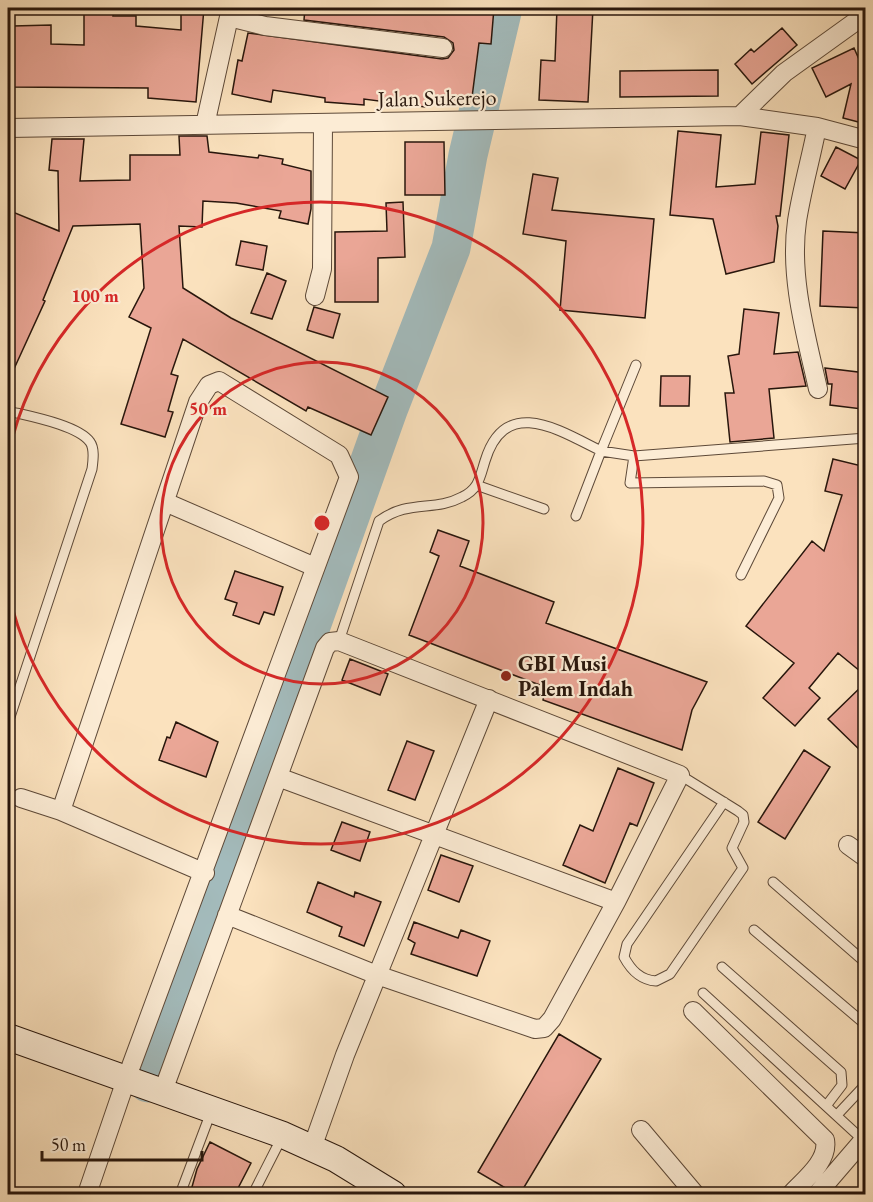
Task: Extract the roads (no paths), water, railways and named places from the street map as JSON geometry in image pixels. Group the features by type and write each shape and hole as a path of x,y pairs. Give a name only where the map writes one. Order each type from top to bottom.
{"main road":[{"path":"8,1037 127,1077 283,1135 336,1160 393,1194"}],"street":[{"path":"205,125 230,12 265,26 443,48"},
{"path":"740,116 784,73 866,14"},
{"name":"Jalan Sukerejo","path":"8,128 486,122 547,117 740,116 817,127 866,140"},
{"path":"315,296 322,269 323,124"},
{"path":"817,127 797,222 796,245 798,293 819,389"},
{"path":"61,811 198,402 209,385 219,381 339,455 347,468 349,477 127,1077 87,1194"},
{"path":"165,502 315,567"},
{"path":"163,1091 325,648 330,642 339,641 680,775 616,903 552,1019 544,1028 534,1029 472,1009 377,975 228,915"},
{"path":"312,1148 432,835 489,699"},
{"path":"278,777 616,903"},
{"path":"21,798 61,811 204,873"},
{"path":"848,845 866,858"},
{"path":"693,1011 825,1140 827,1149 822,1160 791,1194"},
{"path":"641,1130 695,1194"},
{"path":"817,1194 864,1139"}],"lane":[{"path":"576,516 636,365"},
{"path":"8,411 77,431 91,442 93,454 92,469 8,723"},
{"path":"339,641 379,521 393,511 405,507 462,498 479,486 492,441 507,425 527,421 583,440 601,451 634,456 866,438"},
{"path":"634,456 630,483 764,481 777,485 778,498 741,575"},
{"path":"479,486 544,508"},
{"path":"680,775 724,802 744,817 732,848 742,862 743,870 670,974 656,981 641,977 624,957 627,944 724,802"},
{"path":"773,882 866,963"},
{"path":"754,930 866,1025"},
{"path":"722,967 841,1072 842,1085 826,1106"},
{"path":"703,993 864,1139"},
{"path":"837,1115 866,1084"},
{"path":"183,1194 182,1189 213,1109"},
{"path":"253,1194 283,1135"}],"waterway":[{"path":"148,1083 388,410 451,248 468,155 503,8"}],"place":[{"name":"GBI Musi Palem Indah","path":"506,676"}]}
